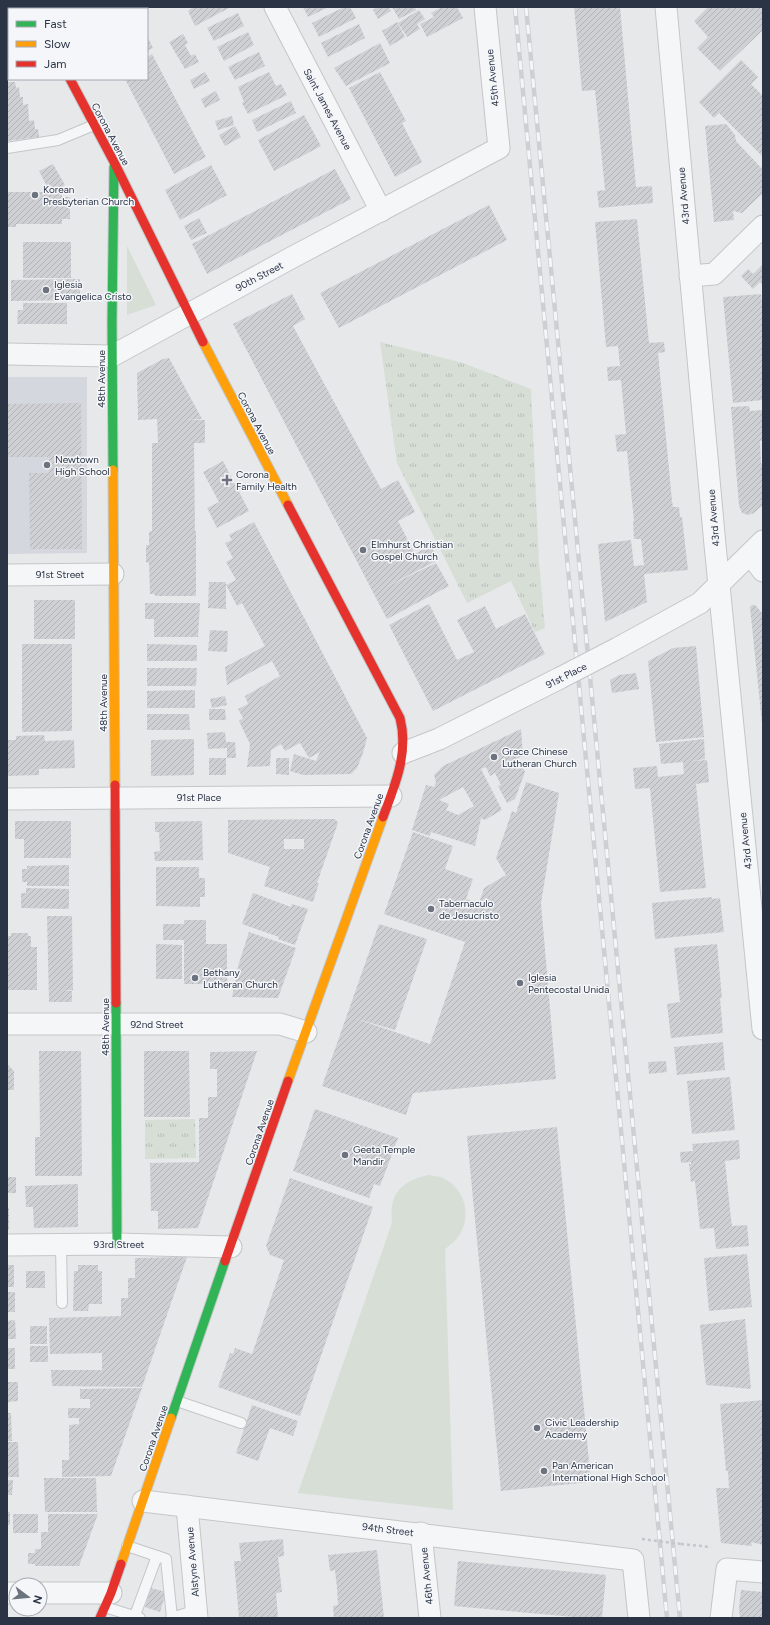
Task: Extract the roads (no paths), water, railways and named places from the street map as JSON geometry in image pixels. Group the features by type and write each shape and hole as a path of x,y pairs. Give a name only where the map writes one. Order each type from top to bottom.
{"street":[{"name":"Saint James Avenue","path":"275,7 381,211"},
{"name":"45th Avenue","path":"484,7 499,148"},
{"name":"43rd Avenue","path":"666,7 715,545 720,583 763,1030"},
{"name":"Corona Avenue","path":"71,80 114,162 188,314 400,718 404,729 404,754 398,777 306,1032 127,1546 100,1618"},
{"name":"90th Street","path":"112,356 499,148"},
{"name":"48th Avenue","path":"114,162 112,356 117,1244"},
{"path":"690,276 714,274 763,226"},
{"path":"7,354 112,356"},
{"path":"756,547 763,571"},
{"name":"91st Place","path":"404,754 440,740 618,648 700,603 756,547"},
{"name":"91st Street","path":"7,575 113,574"},
{"name":"91st Place","path":"7,799 391,796"},
{"path":"748,871 763,855"},
{"name":"92nd Street","path":"7,1024 280,1024 306,1032"},
{"name":"93rd Street","path":"7,1245 117,1244 231,1247"},
{"name":"94th Street","path":"143,1500 633,1560 639,1618"},
{"name":"Alstyne Avenue","path":"187,1506 197,1614"},
{"name":"46th Avenue","path":"421,1533 430,1618"},
{"path":"721,1618 727,1569 763,1572"},
{"path":"48,1594 108,1600"}],"lane":[{"path":"7,148 58,140 94,125"},
{"path":"61,1244 62,1304"},
{"path":"177,1401 241,1423"},
{"path":"127,1546 166,1559 171,1618 197,1614"},
{"path":"108,1600 137,1617 157,1556"}],"railway":[{"path":"515,7 667,1618"},
{"path":"526,7 680,1618"}],"place":[{"name":"Korean Presbyterian Church","path":"35,195"},
{"name":"Iglesia Evangelica Cristo","path":"46,290"},
{"name":"Newtown High School","path":"47,465"},
{"name":"Corona Family Health","path":"227,480"},
{"name":"Elmhurst Christian Gospel Church","path":"363,550"},
{"name":"Grace Chinese Lutheran Church","path":"494,757"},
{"name":"Tabernaculo de Jesucristo","path":"431,909"},
{"name":"Bethany Lutheran Church","path":"195,978"},
{"name":"Iglesia Pentecostal Unida","path":"520,983"},
{"name":"Geeta Temple Mandir","path":"345,1155"},
{"name":"Civic Leadership Academy","path":"537,1428"},
{"name":"Pan American International High School","path":"544,1471"}]}
